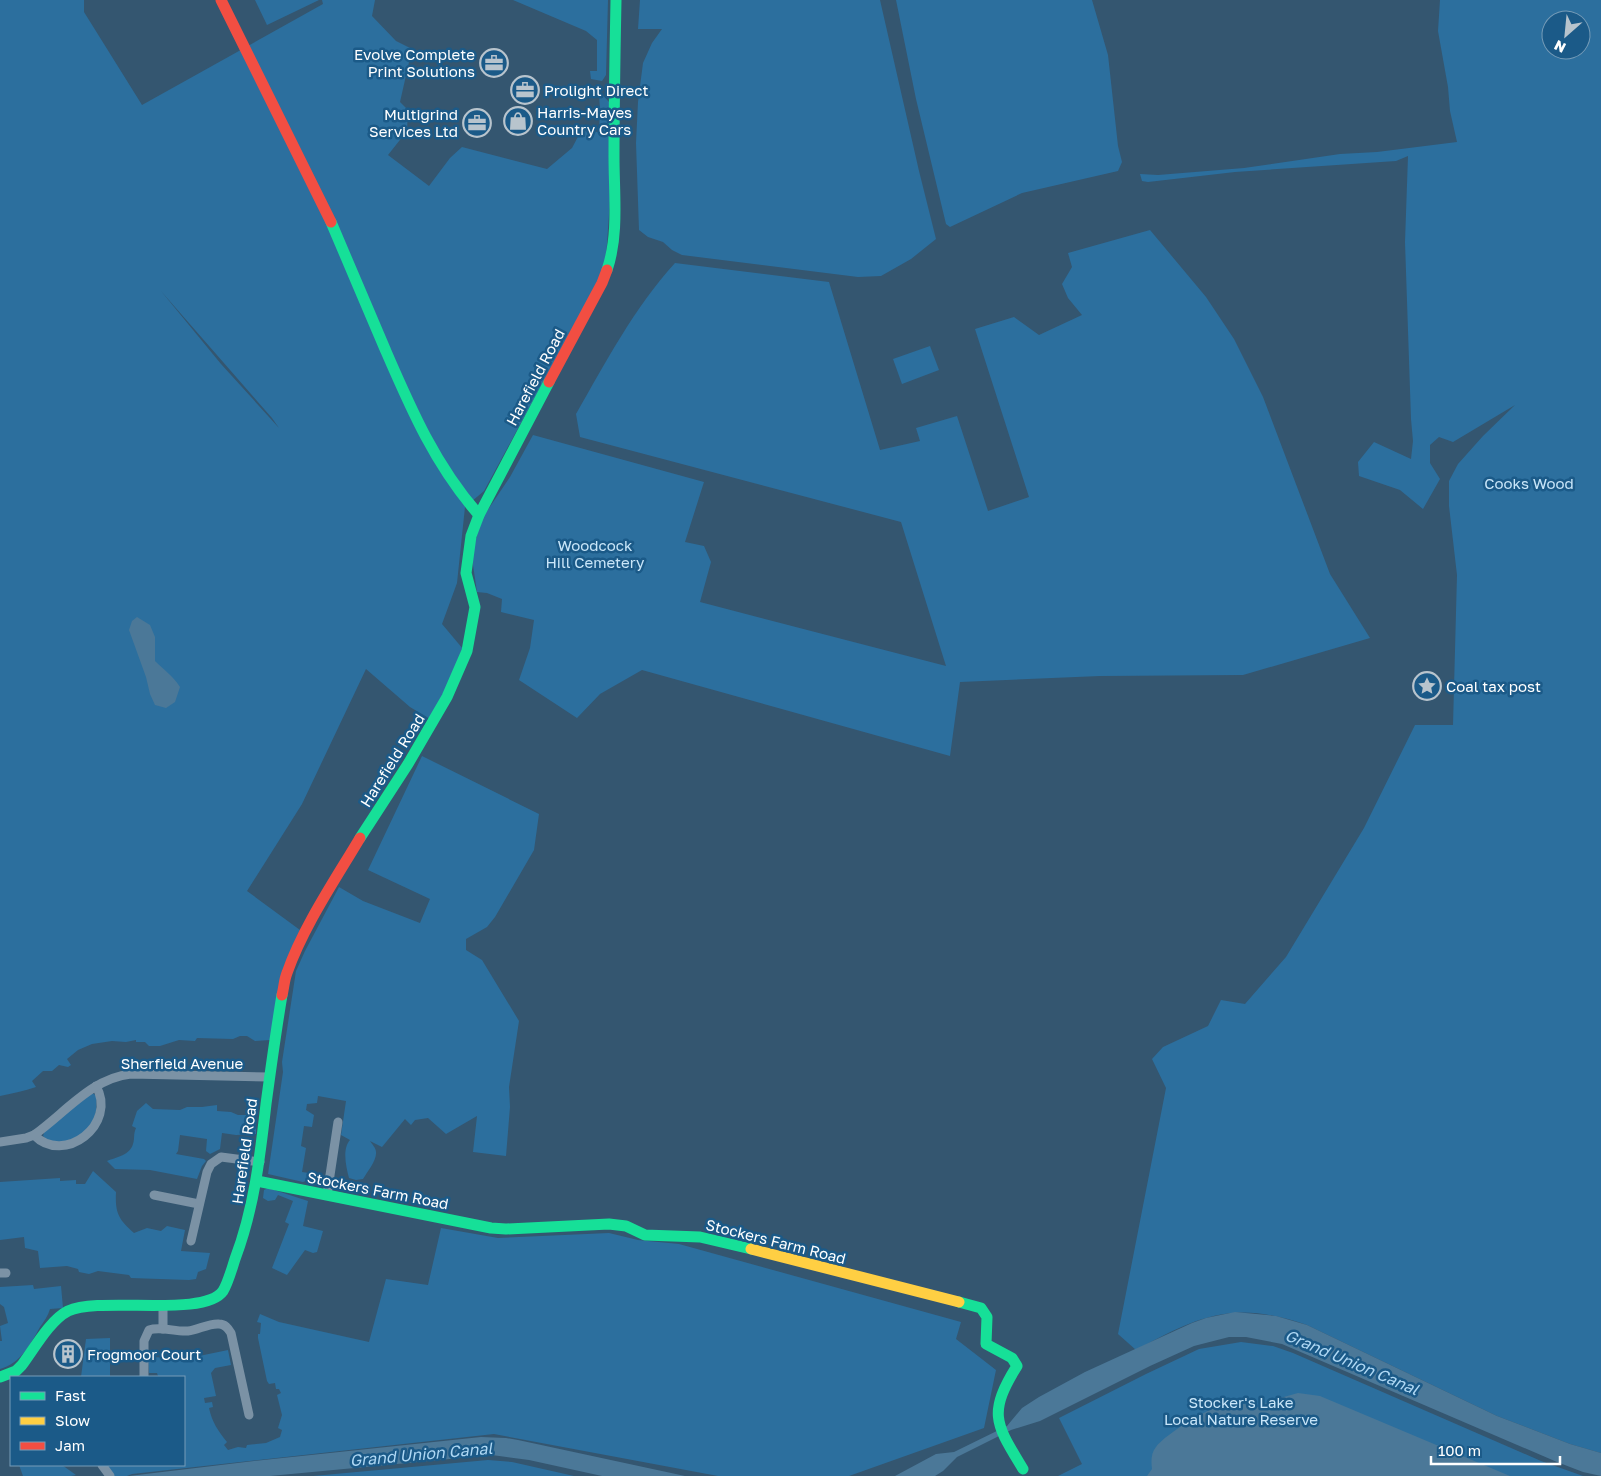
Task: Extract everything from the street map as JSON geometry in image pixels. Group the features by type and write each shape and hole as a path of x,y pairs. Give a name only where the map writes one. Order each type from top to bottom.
{"street":[{"path":"221,0 323,204 415,418 429,446 448,478 466,502 479,515"},
{"name":"Harefield Road","path":"7,1377 28,1359 55,1320 68,1311 88,1307 194,1304 213,1300 223,1291 243,1239 260,1162 270,1077 286,974 313,918 357,844 401,777 457,676 467,651 476,608 466,573 471,536 479,515 602,283 611,258 614,228 616,0"},
{"name":"Sherfield Avenue","path":"0,1142 34,1135 96,1086 113,1077 131,1074 270,1077"},
{"path":"34,1135 43,1143 50,1145 79,1141 84,1138 93,1129 102,1104 96,1086"},
{"path":"327,1195 338,1122"},
{"path":"191,1241 207,1172 211,1164 221,1157 260,1162"},
{"name":"Stockers Farm Road","path":"256,1182 491,1228 506,1229 609,1224 626,1226 645,1235 700,1237 981,1308 988,1318 986,1344 1012,1358 1017,1366 1004,1387 997,1409 999,1423 1006,1440 1023,1469"},
{"path":"154,1195 199,1204"},
{"path":"163,1306 163,1329"},
{"path":"144,1376 144,1342 149,1330 154,1328 188,1331 217,1324 223,1325 231,1333 249,1415"}],"green space":[{"path":"0,0 84,0 84,12 142,105 323,4 322,0 375,0 372,16 396,41 412,49 400,102 408,110 407,131 388,155 429,186 450,158 462,147 547,169 572,148 581,131 599,132 599,94 601,93 609,102 610,200 606,258 600,277 484,491 465,507 457,583 442,624 463,649 448,685 430,719 410,707 366,669 302,804 247,891 300,930 270,1040 255,1041 247,1036 240,1036 233,1039 197,1038 195,1041 179,1040 160,1046 149,1046 145,1042 136,1042 136,1040 92,1044 78,1050 67,1059 71,1065 68,1067 59,1065 52,1071 43,1071 32,1081 36,1087 0,1096","holes":["161,291 279,428 221,364"]},
{"path":"255,0 319,0 267,25"},
{"path":"513,0 608,0 606,75 602,81 591,79 590,71 597,71 597,40 586,31"},
{"path":"640,0 880,0 936,239 911,259 881,276 858,277 682,255 672,250 663,242 648,237 639,230 636,143 638,102 643,63 652,43 662,29 638,29"},
{"path":"896,0 1092,0 1108,55 1118,146 1122,162 1118,171 1022,193 950,227 946,224 916,99"},
{"name":"Cooks Wood","path":"1440,0 1601,0 1601,1453 1570,1444 1497,1416 1307,1325 1280,1317 1234,1313 1208,1317 1183,1326 1136,1350 1118,1334 1166,1088 1152,1059 1163,1047 1208,1026 1221,1000 1245,1004 1286,957 1364,828 1415,725 1453,725 1457,575 1449,506 1449,481 1458,464 1515,405 1453,442 1439,437 1430,445 1430,463 1440,479 1423,509 1400,490 1359,476 1358,462 1374,442 1411,459 1413,441 1405,242 1408,156 1396,161 1235,172 1148,182 1142,181 1140,174 1158,175 1244,168 1340,154 1377,152 1457,142 1450,111 1448,87 1438,31"},
{"name":"Woodcock Hill Cemetery","path":"1150,230 1206,297 1234,339 1263,397 1330,574 1370,638 1243,675 1100,676 960,682 950,756 642,670 600,694 577,718 519,680 530,648 534,620 501,612 502,599 487,593 477,592 473,550 481,520 510,477 533,435 704,482 685,542 704,546 711,562 700,602 946,666 901,522 580,437 576,414 646,298 675,263 829,282 880,450 920,441 916,428 957,416 988,511 1029,497 975,329 1014,317 1039,335 1082,315 1068,298 1062,284 1072,267 1068,253"},
{"path":"930,346 939,370 902,384 893,359"},
{"path":"422,756 539,814 534,850 495,917 487,927 466,939 466,950 482,960 519,1021 509,1087 510,1107 506,1156 473,1152 477,1116 446,1134 428,1118 415,1120 411,1125 405,1119 382,1147 370,1141 376,1155 363,1179 349,1178 345,1153 350,1140 341,1135 346,1101 318,1096 317,1103 307,1104 306,1110 314,1115 312,1127 304,1126 301,1146 306,1148 302,1172 309,1173 308,1180 303,1182 268,1174 296,971 339,887 363,901 420,923 430,899 368,870"},
{"path":"92,1093 97,1096 96,1114 89,1128 77,1137 63,1142 50,1141 43,1136 45,1130"},
{"path":"146,1103 153,1109 180,1110 187,1107 217,1105 217,1111 231,1112 238,1115 256,1115 256,1134 236,1135 222,1133 220,1149 210,1154 206,1151 207,1139 180,1135 176,1154 206,1161 197,1179 150,1170 115,1169 107,1161 129,1151 134,1142 136,1128 132,1126 137,1111"},
{"path":"93,1171 116,1192 116,1205 119,1215 124,1224 134,1233 147,1228 161,1231 167,1226 185,1230 181,1251 210,1253 206,1269 198,1272 196,1279 189,1280 131,1278 129,1275 98,1271 89,1274 79,1272 78,1269 67,1266 40,1268 38,1251 25,1248 24,1237 0,1240 0,1182 60,1178 60,1181 76,1180 76,1184 85,1184"},
{"path":"268,1188 308,1201 303,1226 323,1231 317,1252 313,1253 305,1250 287,1275 272,1268 289,1224 285,1222 293,1201 278,1195 275,1200 268,1201 263,1198 264,1190"},
{"path":"441,1228 498,1238 609,1233 638,1240 679,1244 961,1322 956,1339 996,1370 984,1428 849,1476 718,1476 494,1434 127,1476 113,1476 106,1466 185,1466 185,1376 158,1376 157,1373 149,1373 148,1357 182,1358 228,1350 231,1365 215,1368 211,1373 216,1396 204,1398 205,1403 212,1402 213,1407 209,1408 210,1413 227,1442 224,1445 228,1450 266,1443 280,1437 282,1430 278,1428 282,1415 277,1395 281,1393 279,1389 276,1389 275,1383 269,1384 267,1381 258,1338 261,1323 257,1322 260,1314 279,1322 369,1342 386,1279 428,1285"},
{"path":"33,1285 34,1289 61,1286 63,1308 50,1309 24,1353 14,1362 0,1369 0,1341 2,1341 0,1326 8,1323 4,1307 0,1304 0,1287"},
{"path":"110,1338 110,1376 81,1376 86,1339"},
{"name":"Stocker's Lake Local Nature Reserve","path":"1241,1342 1273,1346 1293,1353 1541,1461 1583,1476 1058,1476 1082,1464 1059,1418 1199,1349"},
{"path":"488,1460 512,1462 574,1476 313,1476"},
{"path":"19,1466 63,1466 76,1475 71,1476 23,1476"}],"water":[{"path":"137,617 150,625 155,637 155,661 180,687 175,702 166,708 155,705 129,630 132,621"},
{"name":"Grand Union Canal","path":"1235,1312 1276,1316 1307,1325 1497,1416 1570,1444 1601,1453 1601,1476 1583,1472 1557,1462 1282,1344 1246,1337 1229,1337 1194,1346 1040,1421 1011,1430 957,1457 935,1476 895,1476 936,1454 954,1452 1007,1426 1022,1408 1085,1372 1192,1323"},
{"path":"1298,1393 1320,1396 1510,1476 1147,1476 1152,1469 1153,1452 1161,1441 1203,1413 1232,1402 1243,1403 1253,1409 1273,1400"},
{"name":"Grand Union Canal","path":"481,1437 518,1440 685,1476 602,1476 529,1460 492,1455 270,1476 129,1476 254,1461"}],"traffic: fast":[{"path":"607,270 611,257 615,214 616,0"},
{"path":"331,222 404,393 425,436 449,476 479,515"},
{"path":"360,838 408,764 447,697 467,651 475,607 466,573 471,536 479,515 549,382"},
{"path":"0,1377 16,1371 55,1321 68,1311 103,1305 174,1305 195,1303 212,1299 223,1291 242,1240 252,1202 282,995"},
{"path":"257,1181 491,1228 506,1229 609,1224 626,1226 645,1235 700,1237 751,1249"},
{"path":"959,1302 981,1308 987,1317 986,1344 1012,1358 1017,1366 1001,1396 999,1419 1006,1441 1023,1469"}],"traffic: slow":[{"path":"751,1249 959,1302"}],"traffic: jam":[{"path":"221,0 331,222"},
{"path":"549,382 602,283 607,270"},
{"path":"282,995 286,976 302,938 360,838"}],"place":[{"name":"Evolve Complete Print Solutions","path":"494,63"},
{"name":"Prolight Direct","path":"525,90"},
{"name":"Harris-Mayes Country Cars","path":"518,121"},
{"name":"Multigrind Services Ltd","path":"477,123"},
{"name":"Coal tax post","path":"1427,686"},
{"name":"Frogmoor Court","path":"68,1354"}]}
